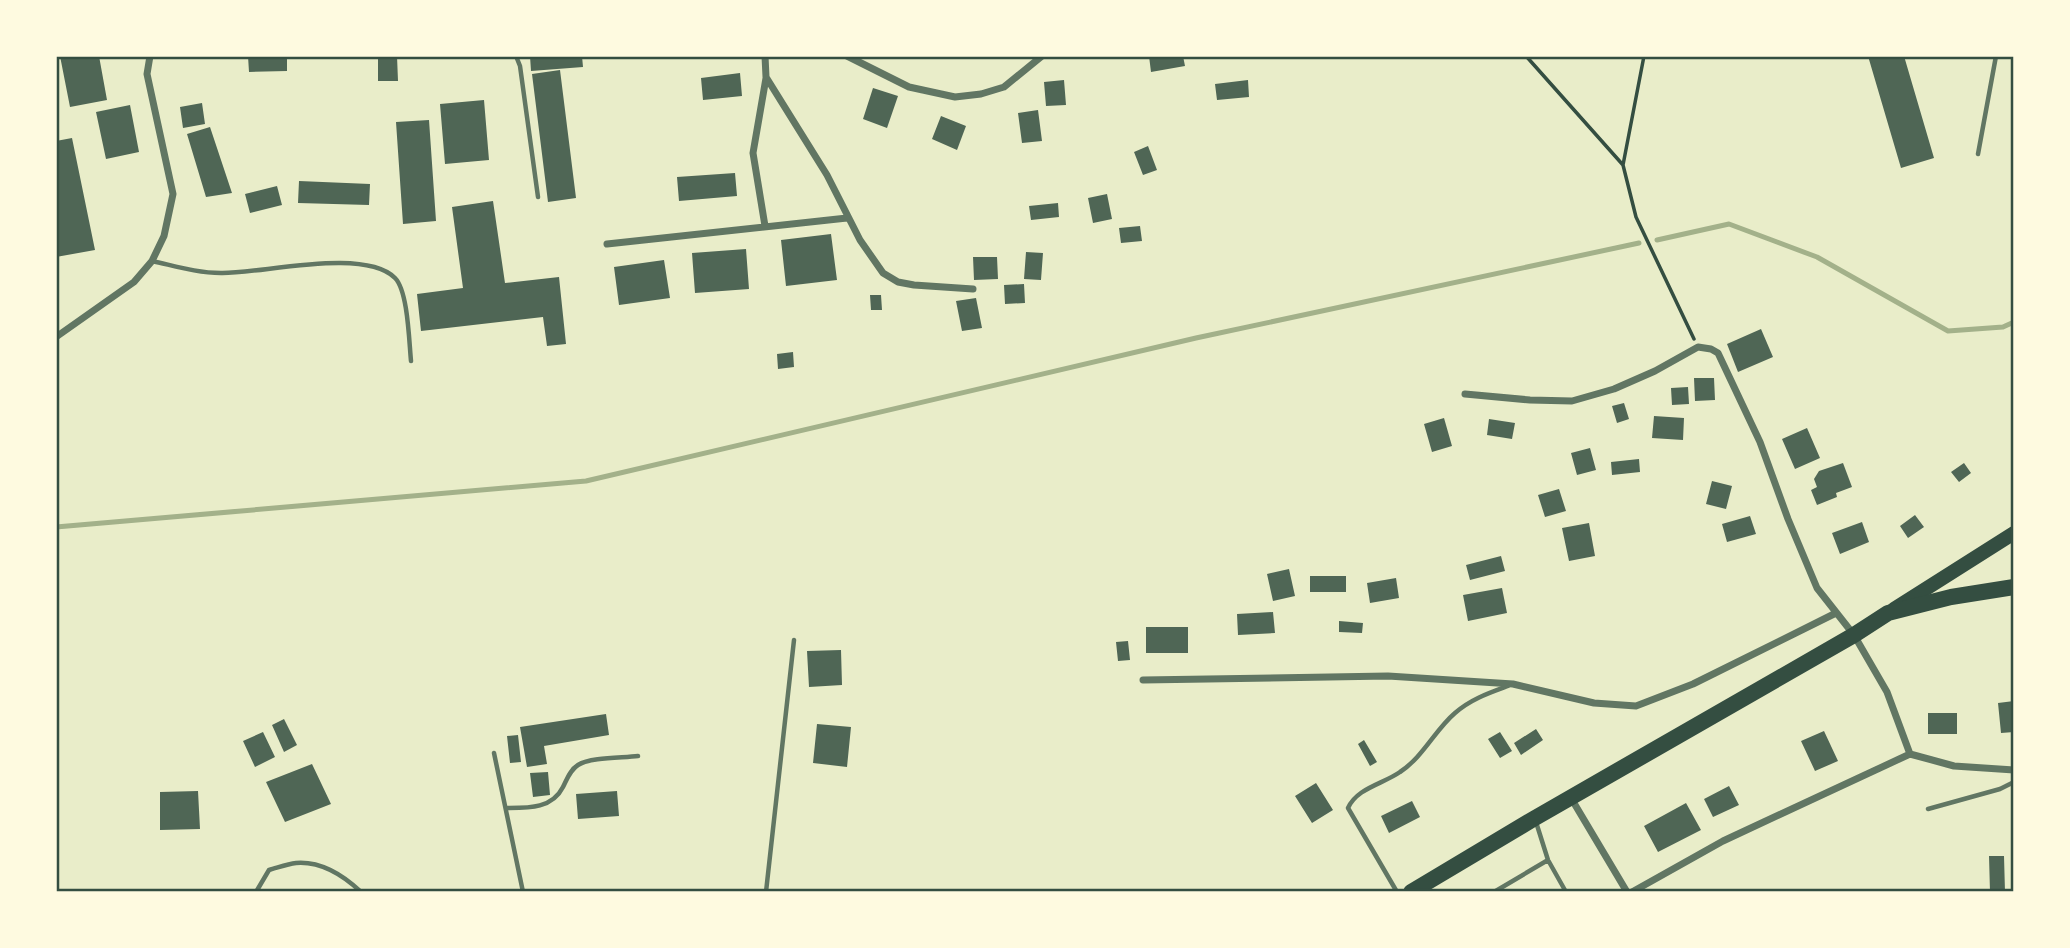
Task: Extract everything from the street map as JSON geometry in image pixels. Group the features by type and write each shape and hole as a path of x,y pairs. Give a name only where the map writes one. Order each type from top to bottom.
{"main road":[{"path":"1411,892 1854,635 2014,533"},
{"path":"1888,614 1951,597 2014,587"}],"street":[{"path":"56,337 134,282 152,261 164,236 173,194 147,74 150,56"},
{"path":"765,56 766,77 753,153 765,226"},
{"path":"847,56 909,87 956,97 981,94 1004,87 1042,56"},
{"path":"766,77 827,175 847,218 870,257 883,273 898,282 914,285 973,289"},
{"path":"607,244 847,218"},
{"path":"1465,394 1572,401 1614,389 1655,371 1698,347 1718,353 1760,442 1817,588 1854,635 1887,692 1910,754"},
{"path":"1143,680 1388,676 1513,684 1594,703 1636,706 1693,684 1836,614"},
{"path":"1571,798 1629,892 1723,841 1910,754 1954,766 2014,770"}],"lane":[{"path":"516,56 520,66 538,197"},
{"path":"1978,154 1996,56"},
{"path":"152,261 192,271 223,274 314,263 355,264 379,269 389,273 400,285 411,361"},
{"path":"766,892 794,640"},
{"path":"1397,892 1348,808 1352,800 1357,794 1390,780 1406,768 1454,713 1479,696 1513,684"},
{"path":"494,753 523,892"},
{"path":"506,808 548,804 556,799 576,766 585,762 638,756"},
{"path":"1928,809 2000,789 2014,782"},
{"path":"1535,818 1548,860 1566,892"},
{"path":"1494,892 1548,860"},
{"path":"256,892 269,870 296,863 325,867 351,882 361,892"}],"path":[{"path":"1526,56 1623,165"},
{"path":"1644,56 1623,165 1636,218 1698,347"}],"building":[{"path":"60,56 99,56 107,100 70,107"},
{"path":"248,56 287,56 287,71 249,72"},
{"path":"378,56 397,56 398,81 378,81"},
{"path":"530,56 582,56 583,67 531,71"},
{"path":"1149,56 1183,56 1185,66 1151,72"},
{"path":"1868,56 1904,56 1934,158 1901,168"},
{"path":"560,70 576,198 548,202 532,74"},
{"path":"740,73 742,96 703,100 701,78"},
{"path":"1064,80 1066,105 1046,106 1044,82"},
{"path":"1248,80 1249,97 1217,100 1215,84"},
{"path":"873,88 898,96 887,128 863,119"},
{"path":"484,100 489,160 445,164 440,104"},
{"path":"202,103 205,124 183,128 180,107"},
{"path":"130,105 139,152 106,159 96,112"},
{"path":"1038,110 1042,141 1022,143 1018,113"},
{"path":"941,116 966,126 957,150 932,139"},
{"path":"429,120 436,221 403,224 396,122"},
{"path":"210,127 232,193 206,197 187,134"},
{"path":"72,138 95,250 56,257 56,141"},
{"path":"1148,146 1157,170 1143,175 1134,152"},
{"path":"735,173 737,196 679,201 677,177"},
{"path":"299,181 370,184 369,205 298,203"},
{"path":"277,186 282,205 250,213 245,194"},
{"path":"1107,194 1112,219 1093,223 1088,198"},
{"path":"493,201 505,283 559,277 566,344 547,346 543,317 421,331 417,294 463,288 452,207"},
{"path":"1058,203 1059,217 1031,220 1029,206"},
{"path":"1140,226 1142,241 1121,243 1119,228"},
{"path":"831,234 837,280 786,286 781,240"},
{"path":"746,249 749,289 695,293 692,253"},
{"path":"1026,252 1043,253 1041,280 1024,279"},
{"path":"973,257 997,257 998,279 974,280"},
{"path":"664,260 670,298 619,305 614,267"},
{"path":"1024,284 1025,303 1005,304 1004,285"},
{"path":"870,295 881,295 882,310 871,310"},
{"path":"976,298 982,328 962,331 956,301"},
{"path":"1761,329 1773,357 1738,372 1727,344"},
{"path":"793,352 794,367 778,369 777,354"},
{"path":"1694,378 1714,378 1715,400 1695,401"},
{"path":"1688,387 1689,404 1672,405 1671,388"},
{"path":"1624,403 1629,419 1617,423 1612,406"},
{"path":"1654,416 1684,418 1683,440 1652,438"},
{"path":"1444,418 1452,446 1432,452 1424,424"},
{"path":"1489,419 1515,423 1512,439 1487,435"},
{"path":"1807,428 1820,458 1795,469 1782,439"},
{"path":"1590,448 1596,470 1577,475 1571,453"},
{"path":"1639,459 1640,472 1612,475 1611,462"},
{"path":"1843,463 1852,487 1817,505 1811,490 1817,487 1814,479 1819,471"},
{"path":"1964,463 1971,473 1959,482 1951,472"},
{"path":"1712,481 1732,486 1726,509 1706,504"},
{"path":"1559,489 1566,511 1545,517 1538,495"},
{"path":"1915,515 1924,527 1908,538 1900,526"},
{"path":"1750,516 1756,534 1727,542 1722,524"},
{"path":"1862,522 1869,542 1840,554 1832,533"},
{"path":"1589,523 1595,556 1569,561 1562,528"},
{"path":"1501,556 1505,571 1470,580 1466,565"},
{"path":"1289,569 1295,596 1273,601 1267,574"},
{"path":"1310,576 1346,576 1346,592 1310,592"},
{"path":"1396,578 1399,598 1370,603 1367,583"},
{"path":"1502,588 1507,613 1468,621 1463,595"},
{"path":"1273,612 1275,633 1238,635 1237,614"},
{"path":"1339,621 1363,623 1362,633 1339,632"},
{"path":"1146,627 1188,627 1188,653 1146,653"},
{"path":"1128,641 1130,660 1118,661 1116,642"},
{"path":"841,650 842,685 809,687 807,651"},
{"path":"2014,701 2014,732 2001,733 1998,703"},
{"path":"1928,713 1957,713 1957,734 1928,734"},
{"path":"606,714 609,735 544,746 547,764 527,767 520,727"},
{"path":"284,719 297,745 284,752 272,725"},
{"path":"817,724 851,727 847,767 813,763"},
{"path":"1536,729 1543,740 1521,755 1514,743"},
{"path":"1824,731 1838,761 1815,771 1801,741"},
{"path":"263,732 275,757 255,767 243,741"},
{"path":"1500,732 1512,751 1500,758 1488,739"},
{"path":"518,735 521,762 510,763 507,736"},
{"path":"1364,740 1377,762 1370,766 1358,744"},
{"path":"312,764 331,804 285,822 266,782"},
{"path":"548,772 550,795 533,797 530,773"},
{"path":"1316,783 1333,810 1312,823 1295,796"},
{"path":"1729,786 1739,805 1713,817 1704,799"},
{"path":"198,791 200,829 160,830 160,792"},
{"path":"617,791 619,816 578,819 576,794"},
{"path":"1412,801 1420,817 1389,833 1381,816"},
{"path":"1686,803 1701,830 1658,852 1644,826"},
{"path":"1989,856 2004,856 2005,892 1990,892"}],"waterway":[{"path":"1657,240 1729,224 1817,257 1948,331 2003,327 2014,322"},
{"path":"56,527 586,481 1196,338 1639,243"}]}
